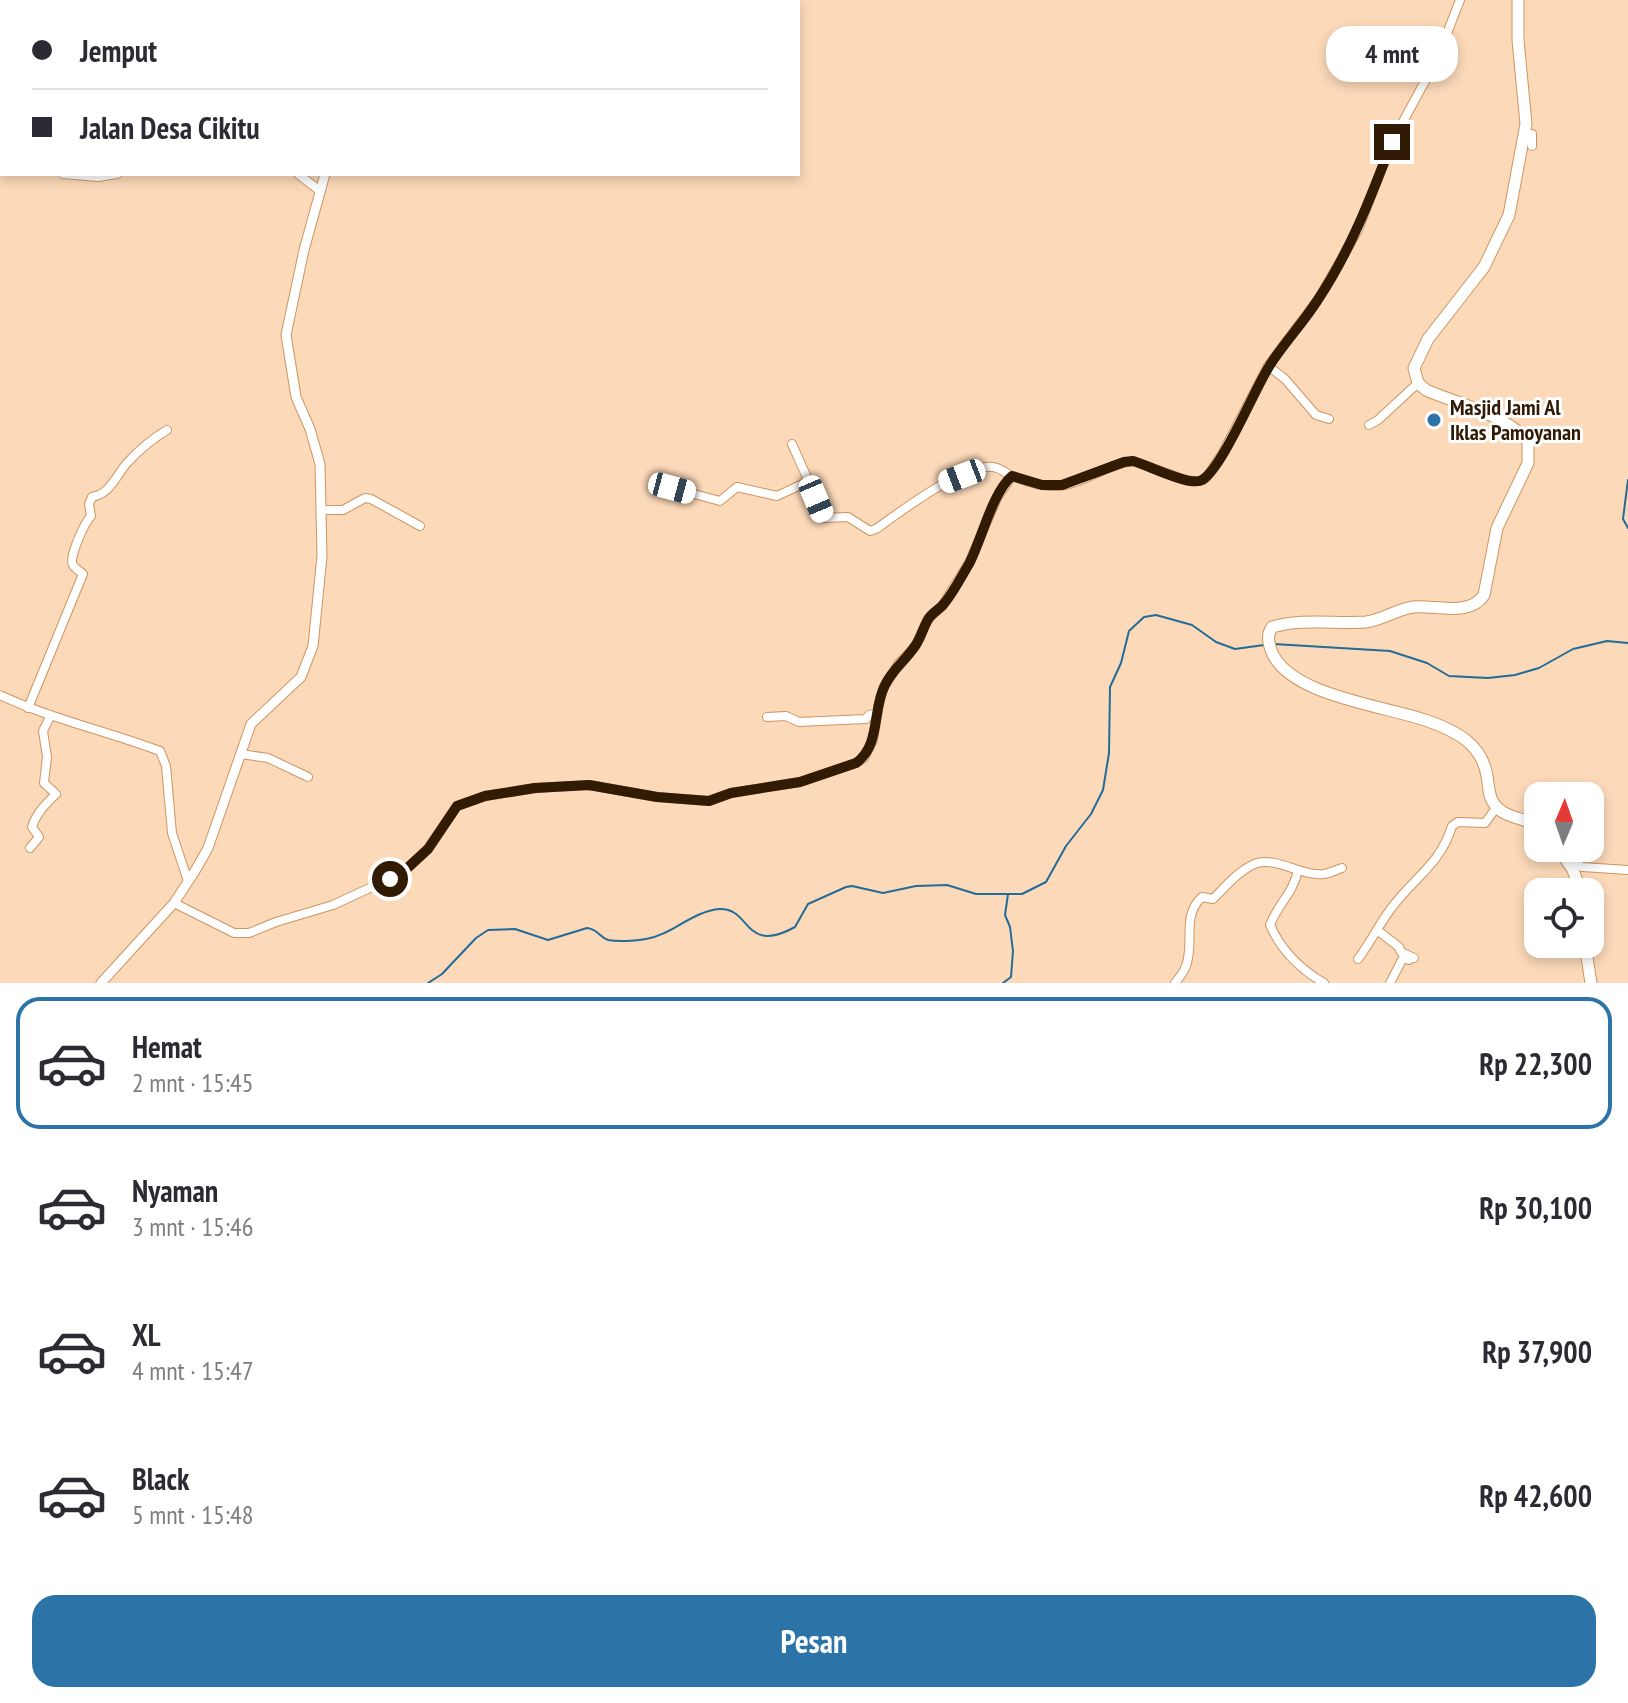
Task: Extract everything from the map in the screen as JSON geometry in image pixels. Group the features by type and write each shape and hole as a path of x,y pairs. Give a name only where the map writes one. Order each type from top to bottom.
{"main road":[{"path":"1518,0 1518,40 1526,113 1513,199 1505,226 1484,267 1422,350 1414,368 1418,383 1426,390 1511,425 1528,441 1528,463 1497,528 1482,599 1463,607 1409,607 1367,622 1286,623 1272,627 1269,636 1279,666 1292,676 1334,694 1415,716 1457,733 1482,756 1490,796 1496,808 1524,820"},
{"path":"1587,958 1591,983"}],"street":[{"path":"792,444 825,518 850,518 872,531 938,486 983,468 998,469 1042,485 1062,485 1133,461 1188,481 1206,478 1268,366 1319,298 1358,230 1392,142 1437,59 1460,0"},
{"path":"1524,133 1532,134 1532,146"},
{"path":"301,176 320,191"},
{"path":"101,983 174,903 208,848 251,724 289,690 308,663 316,628 320,587 320,464 296,397 286,335 304,250 324,176"},
{"path":"1268,366 1285,379 1316,415 1329,419"},
{"path":"1369,425 1418,383"},
{"path":"28,708 83,574 72,565 71,558 91,516 89,504 92,497 106,492 128,462 167,430"},
{"path":"174,903 234,933 249,933 333,905 402,873 428,849 457,806 474,800 535,788 589,785 657,797 709,801 731,793 800,782 842,770 864,758 873,740 884,687 899,663 915,647 928,619 942,606 963,573 997,498 1012,476"},
{"path":"672,488 720,501 737,487 777,496 809,481"},
{"path":"321,510 343,510 365,498 420,526"},
{"path":"0,695 28,708 117,734 160,751 166,766 172,833 188,881"},
{"path":"767,717 786,716 799,722 866,719 877,713"},
{"path":"30,848 39,837 32,823 56,794 44,784 47,756 43,731 51,715"},
{"path":"241,754 268,758 308,777"},
{"path":"1358,959 1397,900 1434,862 1449,840 1454,823 1485,823 1496,808"},
{"path":"1576,862 1582,867 1628,870"},
{"path":"1175,983 1186,968 1190,916 1196,902 1202,897 1213,899 1235,878 1258,863 1325,874 1342,868"},
{"path":"1298,870 1295,885 1270,925 1302,969 1324,983"},
{"path":"1377,930 1399,963"},
{"path":"1390,983 1403,958 1413,960 1401,952 1392,952"}],"waterway":[{"path":"1628,480 1623,519 1628,528"},
{"path":"428,983 442,974 476,938 488,930 515,929 548,940 587,928 608,940 637,940 655,937 700,914 720,909 738,915 750,928 766,936 795,927 808,904 852,886 883,893 916,886 947,885 976,894 1022,894 1046,882 1066,846 1091,814 1103,790 1109,753 1110,687 1121,663 1129,631 1144,617 1156,615 1192,625 1216,642 1235,649 1264,645"},
{"path":"1274,644 1390,651 1427,663 1449,676 1488,678 1539,668 1573,649 1607,641 1628,643"},
{"path":"1003,983 1011,977 1013,951 1005,915 1008,894"}],"place":[{"name":"Masjid Jami Al Iklas Pamoyanan","path":"1434,420"}],"route":[{"path":"390,879 418,860 457,806 485,796 535,788 589,785 657,797 709,801 731,793 827,775 864,758 873,740 884,687 899,663 915,647 928,619 942,606 969,563 1009,478 1012,476 1042,485 1062,485 1133,461 1188,481 1206,478 1268,366 1319,298 1358,230 1392,142"}]}
